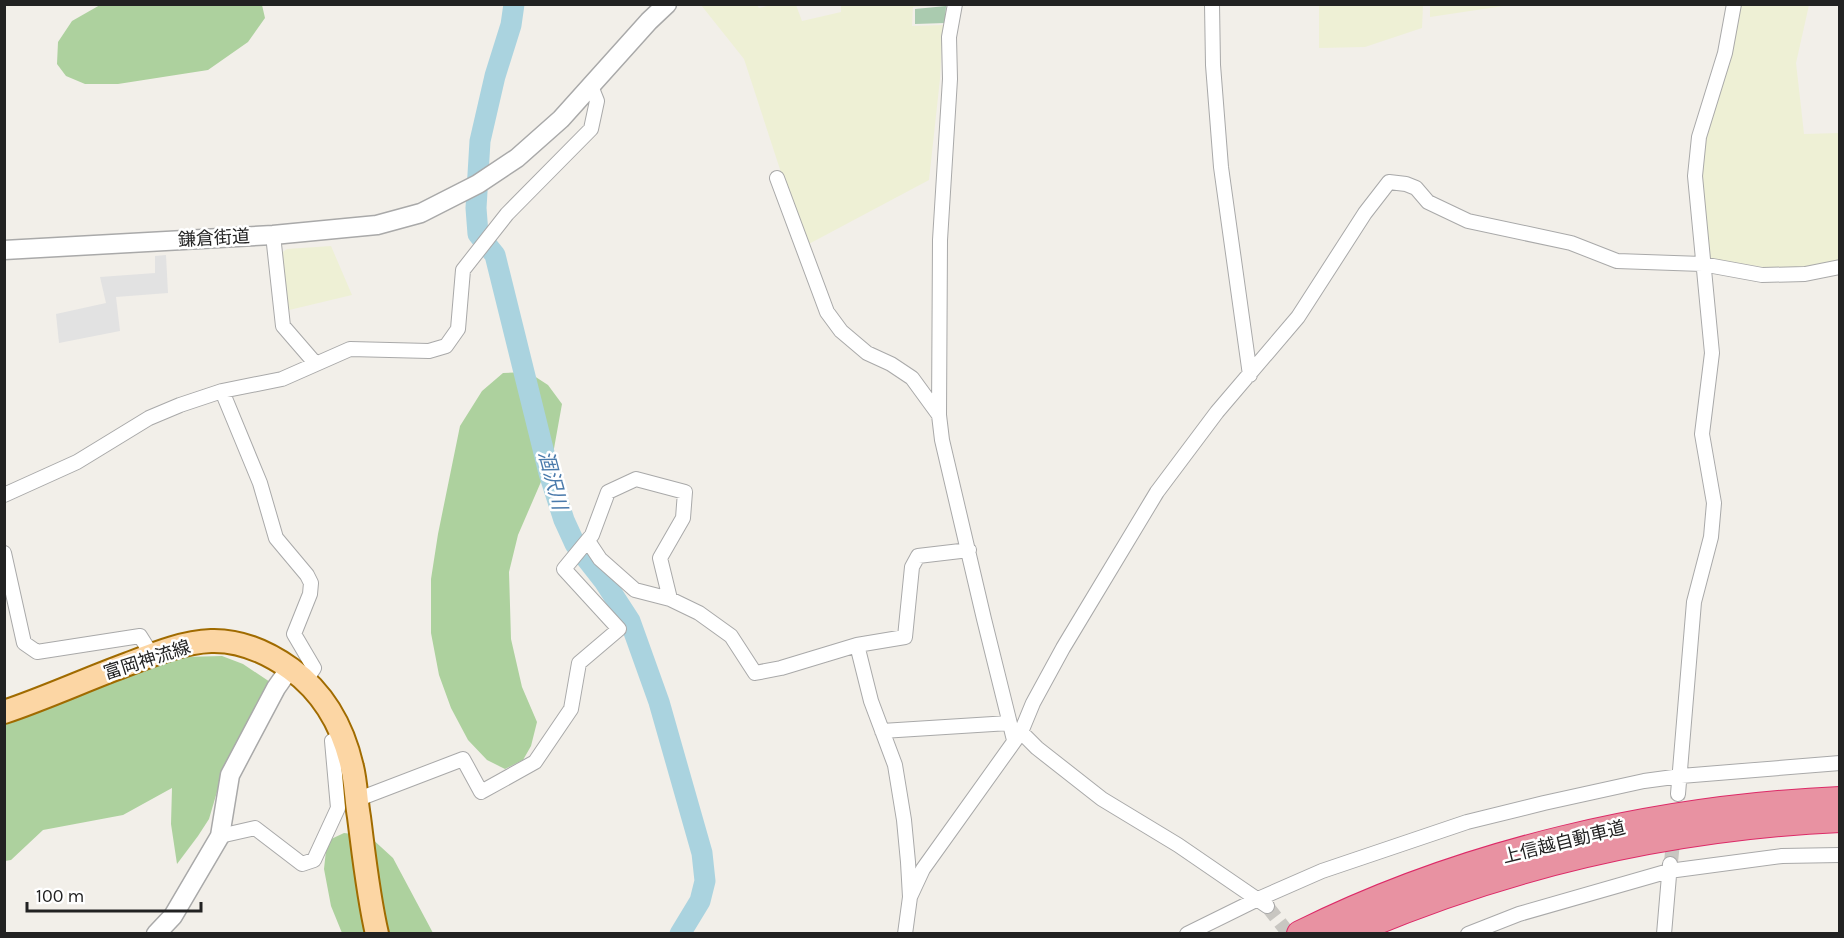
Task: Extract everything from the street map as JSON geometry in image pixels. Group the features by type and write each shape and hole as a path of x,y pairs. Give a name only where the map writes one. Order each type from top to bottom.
{"highway":[{"name":"上信越自動車道","path":"1300,933 1360,906 1415,885 1526,849 1640,823 1695,814 1793,802 1839,800"},
{"name":"上信越自動車道","path":"1346,933 1485,881 1592,852 1650,840 1762,824 1839,819"}],"main road":[{"name":"富岡神流線","path":"4,712 152,655 211,641 253,647 276,657 298,674 331,711 342,735 352,767 369,901 377,933"}],"street":[{"path":"4,495 77,462 149,418 180,405 222,392 282,379 350,349 429,351 446,346 458,329 464,270 507,214 591,129 597,101 591,86 667,4"},
{"path":"955,4 949,37 950,79 940,240 939,415 942,440 1009,723 1018,736 1037,748 1101,800 1178,844 1262,902"},
{"path":"1212,4 1213,65 1221,167 1250,375"},
{"path":"1678,795 1694,602 1711,537 1714,503 1702,434 1712,353 1695,176 1699,137 1725,53 1734,4"},
{"name":"鎌倉街道","path":"4,250 273,235 377,225 421,213 478,184 517,158 561,119 591,86"},
{"path":"777,178 827,312 842,332 867,353 891,364 912,378 939,415"},
{"path":"910,897 923,868 1018,736 1063,648 1157,492 1217,411 1298,317 1365,213 1389,182 1416,188 1428,202 1468,221 1571,243 1617,261 1702,264 1762,275 1805,274 1839,267"},
{"path":"273,235 283,326 315,363"},
{"path":"156,933 173,916 220,836 231,776 276,688 298,674 314,668 294,634 310,594 311,584 307,575 276,538 260,483 222,392"},
{"path":"356,800 463,759 481,792 535,762 571,709 579,663 619,629 564,569 592,535 608,492 636,479 685,492 683,518 660,558 670,599"},
{"path":"588,541 600,559 635,590 670,599 699,612 731,636 755,673 781,669 856,645 905,637 912,567 918,556 969,550"},
{"path":"4,553 24,643 37,652 140,636 152,655"},
{"path":"856,645 871,701 895,765 904,820 910,897 905,933"},
{"path":"882,731 1009,723"},
{"path":"220,836 255,828 302,864 314,860 338,808 332,741 342,735"},
{"path":"1187,933 1262,902 1322,871 1467,822 1644,781 1839,763"},
{"path":"1468,933 1519,914 1670,866 1782,856 1839,855"},
{"path":"1664,933 1670,866"}],"green space":[{"path":"1430,4 1510,5 1430,17"},
{"path":"100,5 262,5 265,18 248,42 208,70 118,84 85,84 66,76 57,64 58,42 72,21"},
{"path":"701,5 757,5 759,8 771,5 796,5 802,21 841,12 841,5 938,5 913,7 912,26 943,25 940,79 929,180 805,246 744,59"},
{"path":"1319,5 1423,5 1422,28 1365,47 1319,48"},
{"path":"1739,5 1809,5 1796,63 1804,134 1839,133 1839,260 1798,269 1762,267 1710,258 1698,172 1702,141"},
{"path":"946,6 945,23 915,24 915,9"},
{"path":"331,246 352,295 285,311 280,254 287,249"},
{"path":"528,372 548,385 562,404 553,454 518,535 509,572 511,639 522,687 537,722 531,746 523,760 505,769 487,760 468,740 451,708 439,675 431,633 431,579 460,426 482,391 503,373"},
{"path":"222,656 243,664 270,682 224,768 209,819 177,864 171,824 172,788 123,815 43,830 11,860 5,861 5,718 155,663 184,657"},
{"path":"344,833 369,836 393,858 433,933 342,933 331,906 324,869 327,841"}],"shaded area":[{"path":"166,255 168,293 116,297 120,331 59,343 56,314 106,303 100,277 155,273 155,256"}],"waterway":[{"name":"涸沢川","path":"514,4 511,25 495,76 480,141 476,208 478,234 495,255 549,473 564,520 575,544 604,581 630,621 659,702 702,853 705,881 700,901 680,934"}],"tunnel":[{"path":"1671,862 1678,794"},
{"path":"1267,906 1289,934"}]}
